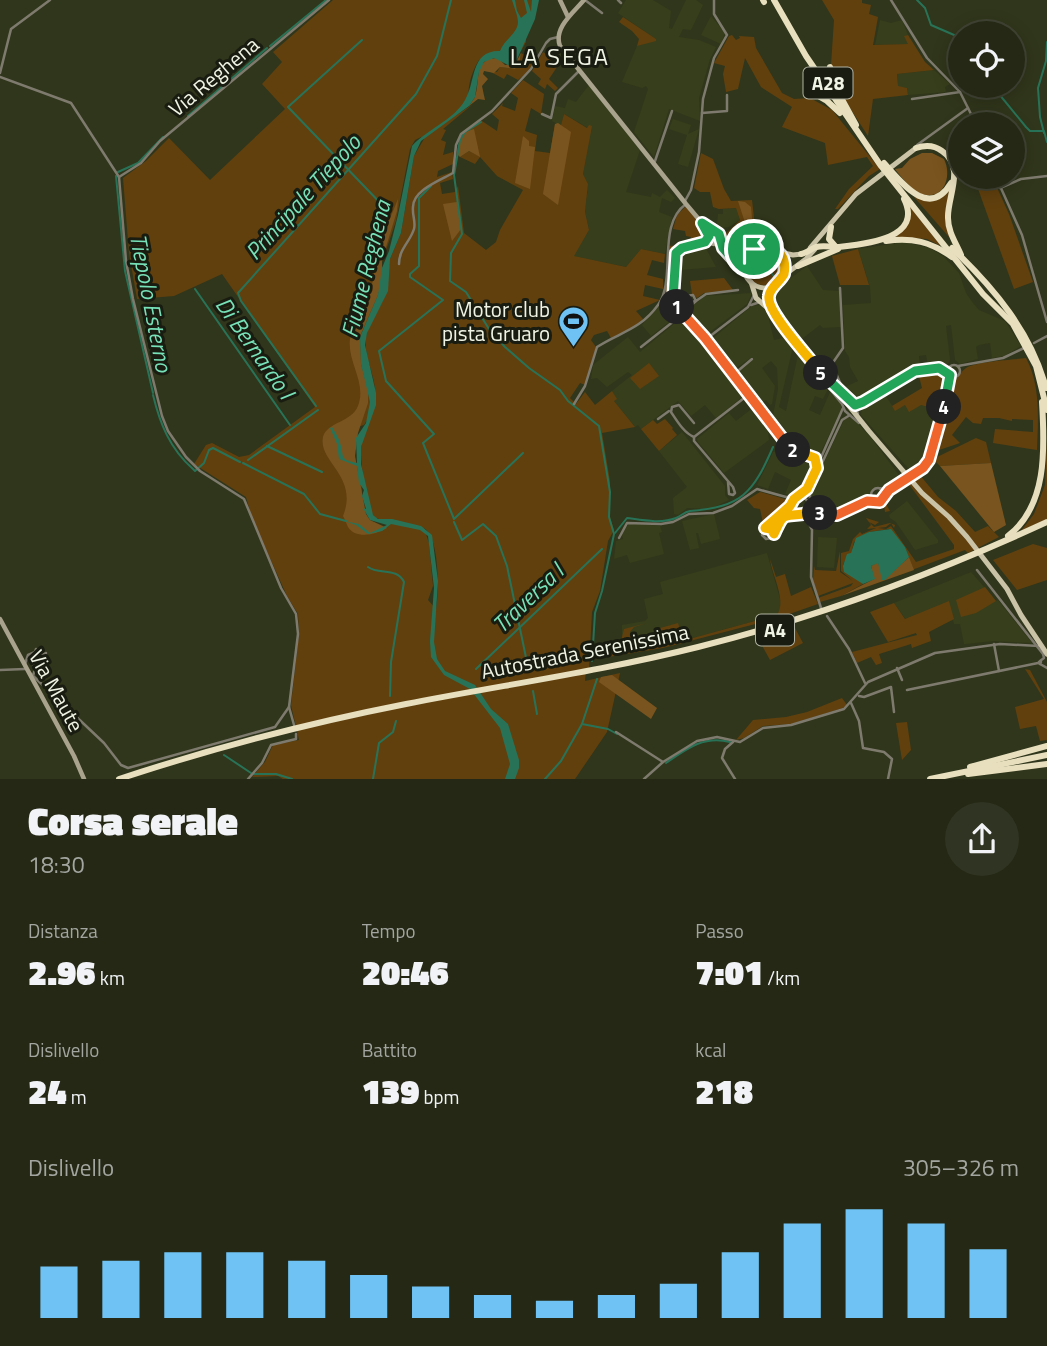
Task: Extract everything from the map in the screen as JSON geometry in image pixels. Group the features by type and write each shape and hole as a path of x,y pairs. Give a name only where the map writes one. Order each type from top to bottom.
{"highway":[{"name":"A28","path":"776,0 820,72 883,164"},
{"name":"A28","path":"776,0 806,56 862,140 961,260 999,298 1021,328 1034,351 1047,390"},
{"path":"830,67 839,94 857,126"},
{"path":"813,93 835,107 862,140"},
{"path":"926,137 929,146"},
{"path":"916,148 929,146 941,150 948,156"},
{"path":"883,164 911,192 924,198 942,195 948,186"},
{"path":"801,254 817,247 837,247 890,236 905,227 908,215 906,203 883,164"},
{"path":"952,189 948,225 961,260"},
{"path":"831,228 829,239 837,247"},
{"path":"798,266 834,250 898,240 930,244 961,260"},
{"name":"A28","path":"961,260 983,294 1013,324 1031,355 1040,380"},
{"path":"1040,380 1047,410"},
{"path":"957,562 1009,536 1035,509 1042,491 1044,473 1040,380"},
{"name":"Autostrada Serenissima","path":"490,691 736,637 879,592 1047,524"},
{"name":"Autostrada Serenissima","path":"119,779 289,729 641,664 775,630 927,578 1047,524"},
{"name":"Autostrada Serenissima","path":"130,779 291,733 463,696"},
{"path":"948,775 1047,746"},
{"path":"930,779 1047,755"},
{"path":"948,775 1047,765"}],"main road":[{"path":"560,0 568,17"},
{"path":"584,0 568,17 556,39 702,223 710,235 710,242 723,248"},
{"path":"730,257 737,261 747,257 754,249 764,246 779,252 801,254 815,243 847,204 878,175 916,148"},
{"path":"847,204 817,247 774,285 769,300 776,315 870,433 967,537 993,570 1047,654"},
{"path":"710,235 719,234 723,248 745,272 761,303 776,315"},
{"path":"716,244 720,239"},
{"path":"779,252 785,262 783,276"},
{"path":"745,272 747,257"},
{"path":"751,282 761,287 774,285"},
{"name":"Via Maute","path":"0,619 25,668 38,685 84,779"}],"street":[{"path":"50,0 11,29 0,75 71,103 119,177 126,261 162,416 176,446 198,469 244,499 281,588 297,617 298,634 289,707 294,725"},
{"name":"Via Reghena","path":"119,177 137,166 160,141 329,0"},
{"path":"584,0 602,13"},
{"path":"574,404 586,386 597,347 635,328 661,301 672,226 694,181 703,99 712,63 727,35 714,14 714,0"},
{"path":"891,0 927,58 948,80"},
{"path":"399,264 399,256 415,226 412,204 428,187 453,173 460,134 492,111 531,69 546,43 556,39"},
{"path":"542,114 551,118 556,94 580,70"},
{"path":"702,113 727,111 727,94"},
{"path":"912,99 948,94"},
{"path":"963,98 970,112"},
{"path":"916,148 926,137 967,106"},
{"path":"654,164 672,111"},
{"path":"1025,179 1047,176"},
{"path":"1000,189 1022,235 1047,322"},
{"path":"710,235 703,243 677,250 674,303 707,339 786,443 795,451 820,462"},
{"path":"707,339 748,307 766,300 774,285"},
{"path":"840,288 843,348 832,363 845,394"},
{"path":"674,290 677,296 693,295 696,301"},
{"path":"685,317 686,310 704,295 738,290"},
{"path":"748,307 754,293"},
{"path":"641,347 679,317 683,304 696,301"},
{"path":"679,317 685,317"},
{"path":"1034,343 1047,336"},
{"path":"855,405 915,371 1003,358 1024,348"},
{"path":"802,349 811,366 843,408 870,433"},
{"path":"732,375 752,359"},
{"path":"946,399 965,365"},
{"path":"958,366 960,371"},
{"path":"843,408 807,489 765,528 762,533 764,538 770,539 783,517 792,513 837,515 867,501 882,501 885,495 923,468 933,449 946,399 950,367"},
{"path":"939,368 956,377"},
{"path":"822,374 855,405 870,433"},
{"path":"831,381 836,375"},
{"path":"694,437 748,395"},
{"path":"858,412 863,402"},
{"path":"658,419 679,405 694,423"},
{"path":"671,409 674,417 687,433 694,437 694,441 728,482"},
{"path":"813,481 840,424 850,415"},
{"path":"815,458 817,468"},
{"path":"807,520 809,494 820,462"},
{"path":"619,538 627,523 661,524 673,522 689,514 713,513 732,506 757,489 794,499 805,498 818,511 831,514 864,500 871,496 874,490 892,486 927,462"},
{"path":"880,489 885,495"},
{"path":"871,496 874,501"},
{"path":"786,497 794,499"},
{"path":"794,499 794,507 807,520 812,530 811,582 821,608"},
{"path":"765,528 771,529 774,534"},
{"path":"977,570 1039,645 1044,656 1040,663"},
{"path":"827,616 849,649 866,684"},
{"path":"644,779 663,762 697,741 717,737 743,741 763,728 791,725 833,713 851,703 866,684 935,653 994,645 1039,645"},
{"path":"994,645 999,671"},
{"path":"25,668 28,655 36,649"},
{"path":"33,675 34,660 46,653"},
{"path":"907,690 1040,663 1047,668"},
{"path":"0,670 25,668 33,675 38,685 104,743 121,765 128,768 275,727 289,707"},
{"path":"897,668 902,680"},
{"path":"858,695 864,697 891,687 894,712"},
{"path":"851,703 859,721 863,748 884,752 892,759 888,779"},
{"path":"616,732 663,762"},
{"path":"248,779 262,763 271,745 296,739 296,734"},
{"path":"733,741 725,749 722,758 736,779"}],"shaded area":[{"path":"333,0 537,0 526,21 526,42 521,51 479,60 470,80 469,102 455,116 473,104 443,129 446,130 441,140 446,142 443,155 453,152 453,164 438,171 437,177 452,172 453,179 440,183 442,194 455,192 458,186 464,233 486,250 496,242 523,190 497,176 480,157 475,164 460,157 469,151 479,156 474,136 468,130 482,121 497,131 499,120 492,114 503,103 502,106 515,111 518,98 511,93 523,80 544,94 541,114 531,108 525,131 537,135 535,151 550,153 555,124 561,125 564,114 587,128 592,126 583,174 588,184 585,212 589,230 574,256 626,267 641,249 665,254 664,263 652,260 647,275 663,279 663,289 645,285 643,296 660,300 636,311 643,319 634,327 611,338 607,331 594,335 591,340 596,347 585,385 580,383 570,398 576,404 585,392 595,405 612,391 617,399 614,401 635,427 602,433 610,481 610,517 614,530 608,541 600,591 592,612 589,668 586,669 585,681 620,673 607,732 575,779 252,777 265,762 273,745 299,740 291,705 299,634 298,614 287,596 252,518 246,497 194,464 206,445 212,443 239,457 249,455 315,407 222,274 174,296 137,299 129,253 123,178 146,161 169,138 210,180 285,109 262,84 282,62 273,52","holes":["421,137 424,139 414,156 401,233 390,259 388,275 381,265 396,221 410,149 415,140","387,290 367,333 366,349 375,396 373,410 361,447 370,510 377,518 393,520 383,528 361,526 362,490 358,463 344,461 357,427 364,425 370,416 370,387 362,332","424,528 433,542 436,554 436,609 428,600 433,586 429,543"]},
{"path":"512,0 515,0 521,18 527,13 524,0 527,0 531,12 532,0 539,0 535,19 515,64 510,66 494,58 484,62 479,72 475,97 469,106 421,141 414,156 401,233 390,259 388,291 367,333 365,345 376,393 376,405 361,447 361,464 373,515 378,519 392,519 421,526 432,535 438,581 434,642 437,659 445,671 475,685 491,709 508,724 519,768 515,779 505,779 510,764 500,728 470,689 444,675 431,657 434,588 428,536 420,530 391,524 382,531 368,534 356,525 344,521 359,524 370,533 387,525 370,520 363,508 366,509 362,496 364,490 359,483 357,466 339,459 337,444 330,428 332,427 338,437 343,457 357,463 356,438 366,423 370,402 361,364 360,337 378,295 382,268 398,215 412,146 460,107 479,61 490,52 500,51 516,30 518,20"},
{"path":"626,0 653,0 671,11 669,28 672,29 686,0 696,0 703,5 691,30 683,29 679,37 699,40 716,47 699,98 700,121 669,109 654,157 634,132 648,89 646,86 642,88 622,82 637,46 656,39 618,13"},
{"path":"822,0 862,0 862,3 871,5 869,14 878,17 873,45 908,44 904,36 908,35 925,62 934,70 897,74 898,86 907,88 908,95 873,99 868,136 841,94 831,65 834,20"},
{"path":"711,16 725,33 721,44 701,35"},
{"path":"623,17 656,41 637,46 639,39 619,22"},
{"path":"880,20 891,23 902,20 909,44 875,45"},
{"path":"732,35 736,40 739,36 754,37 756,48 782,93 794,99 810,98 832,110 880,169 869,176 838,209 835,209 849,189 873,166 867,157 828,165 825,143 782,127 792,107 761,87 745,58 738,89 726,92 723,74 725,66 714,63"},
{"path":"543,52 559,64 549,79 558,88 555,91 547,84 545,89 538,84 541,79 532,71"},
{"path":"521,53 534,60 529,71 518,80 507,74 504,79 489,71 497,72 500,67 515,69"},
{"path":"521,53 519,65 515,69 500,67 494,73 484,71 483,74 488,79 482,86 485,100 478,99 469,106 475,97 482,65 495,58 505,65 515,64"},
{"path":"934,70 948,85 945,87 946,92 908,95 907,88 898,87 897,74"},
{"path":"589,85 640,150 626,192 651,197 652,193 660,197 667,190 675,198 671,202 662,198 659,212 672,217 665,254 641,249 626,267 573,256 589,230 585,212 588,185 583,174 591,126 588,128 564,114 561,126 552,121 555,106 565,108 568,99 576,102"},
{"path":"673,119 691,125 688,134 699,129 688,167 678,164 687,135 669,129"},
{"path":"558,123 571,132 558,205 543,194 555,124"},
{"path":"474,129 480,157 469,151 460,157 457,154 461,138"},
{"path":"523,136 529,141 529,146 535,147 530,189 515,183"},
{"path":"701,153 713,159 731,201 752,200 757,244 740,259 734,258 723,244 724,235 740,220 736,208 713,207 710,192 700,192 694,188"},
{"path":"922,153 932,153 944,159 947,173 944,187 934,194 919,193 895,169 902,168 910,159"},
{"path":"950,189 949,237 914,197 926,199"},
{"path":"978,189 998,189 1009,214 1033,282 1014,289"},
{"path":"398,199 382,260 382,281 360,336 361,364 368,390 368,403 358,433 355,456 366,514 370,520 387,528 361,535 348,527 343,516 347,502 346,490 326,454 323,437 329,428 351,415 358,406 360,389 351,356 350,339 356,318 372,284 379,246"},
{"path":"738,201 751,207 754,242 751,241"},
{"path":"457,202 461,229 452,241 443,204"},
{"path":"907,203 941,246 927,239 896,237 908,224"},
{"path":"686,206 703,227 707,237 700,242 675,251 672,303 660,305 666,284 670,283 671,268 667,267 669,246 691,244 691,237 686,236 685,231 673,229 677,215"},
{"path":"736,208 740,220 729,227 720,228 720,231 708,225 717,224 718,214 723,214 723,209"},
{"path":"904,242 930,248 944,257 959,273 966,293 979,310 1005,321 1021,346 1004,356 992,358 990,343 979,345 976,347 978,359 960,364 955,360 951,325 946,326 950,360 948,364 928,366 926,355 919,356 920,367 911,369 857,403 843,388 858,381 845,351 843,305 871,303 870,287 858,249"},
{"path":"704,245 716,267 681,270 680,265 677,265 678,252"},
{"path":"764,249 777,254 782,267 777,280 764,285 751,280 746,267 751,254"},
{"path":"858,249 869,285 840,285 832,256"},
{"path":"807,266 823,290 839,291 841,327 823,328 820,325 799,341 771,301 783,284"},
{"path":"724,278 733,290 704,293 697,298 692,294 690,281"},
{"path":"752,293 747,304 707,334 702,333 687,315 688,310 705,296"},
{"path":"671,302 678,315 651,336 642,325 660,305"},
{"path":"760,305 771,313 769,320 774,340 783,338 786,341 791,338 794,342 779,407 786,411 799,350 828,389 823,399 815,396 809,410 820,415 830,392 841,404 841,410 819,456 791,445 772,421 778,389 777,368 771,361 762,368 775,386 772,404 766,400 759,405 736,374 754,359 752,357 732,371 713,348 712,339 752,306"},
{"path":"680,319 685,320 743,394 716,418 705,405 691,416 678,401 641,429 638,425 635,427 614,401 616,399 612,391 632,375 628,372 607,387 597,378 591,379 593,365 628,337 640,352"},
{"path":"1026,358 1036,392 1037,450 993,443 995,429 1033,432 1033,420 983,418 981,424 973,423 966,417 952,435 960,443 939,450 936,445 943,415 960,374 966,368 978,364"},
{"path":"649,363 659,376 640,389 630,378"},
{"path":"936,369 945,373 948,384 941,411 921,405 909,412 905,405 895,411 892,406 922,388 918,372"},
{"path":"883,392 895,410 905,405 921,405 940,411 930,450 926,458 913,468 908,468 861,415 862,406"},
{"path":"754,407 767,423 769,440 724,473 697,439 729,413 736,421"},
{"path":"847,417 854,419 872,439 899,478 884,487 875,488 868,497 842,511 820,511 814,505 811,490"},
{"path":"665,419 677,435 659,451 641,429 653,420 657,424"},
{"path":"682,432 725,486 725,495 729,500 710,509 687,508 678,515 674,514 673,498 687,487 659,451"},
{"path":"976,438 986,442 991,463 940,466 933,459"},
{"path":"1047,439 1047,519 1021,531 1034,514 1045,485"},
{"path":"785,444 793,452 812,460 816,465 805,489 791,495 785,494 791,480 775,472 768,489 757,485 773,452"},
{"path":"991,463 1006,525 994,532 940,466"},
{"path":"919,474 938,497 956,511 975,532 988,526 999,537 968,553 965,550 896,576 913,568 905,547 889,529 869,532 854,542 851,554 843,565 863,584 841,596 820,602 818,598 853,583 818,596 813,580 814,566 815,570 836,571 840,551 840,572 853,581 841,571 841,553 849,551 853,539 860,532 862,534 876,528 867,529 871,525 866,518 879,522 875,525 869,522 874,527 891,523 878,528 886,529 891,526 916,562 954,549 954,545 908,483 889,496"},
{"path":"760,492 789,502 774,518 770,518 756,530 763,523 760,509 754,508 747,500"},
{"path":"907,501 938,543 915,550 896,522 890,518 889,515"},
{"path":"714,514 720,539 701,544 696,533 699,548 690,550 682,521"},
{"path":"631,523 660,526 664,554 630,563 627,555 614,559 616,541 623,539 626,527"},
{"path":"891,529 909,557 885,580 882,580 878,563 871,566 875,579 863,584 844,572 847,554 851,553 856,538 869,532"},
{"path":"818,537 837,538 834,568 817,567"},
{"path":"1033,544 1047,548 1047,580 1017,590 993,560"},
{"path":"767,553 781,602 777,615 682,641 645,648 622,637 622,625 645,621 648,618 644,599 663,594 660,582"},
{"path":"909,557 914,570 841,596 874,579 871,566 878,562 884,580"},
{"path":"770,559 776,577 785,574 791,596 811,587 818,604 778,618 663,648 596,659 600,646 620,645 624,629 647,623 634,627 630,632 633,643 645,648 682,641 777,615 780,595"},
{"path":"971,572 996,601 998,600 1032,643 993,641 964,644 960,624 954,624 953,620 917,635 894,603"},
{"path":"985,587 996,601 976,613 961,617 956,600"},
{"path":"949,601 954,619 929,632 931,641 912,648 911,644 879,654 882,663 876,665 871,657 857,663 852,652 917,635 916,633 888,642 870,612 894,603 905,619"},
{"path":"678,623 681,633 678,639 659,642 653,638 653,630"},
{"path":"795,628 803,643 770,660 759,640"},
{"path":"1025,669 1030,670 1047,702 1047,740 1040,741 1036,726 1020,729 1015,707 1044,699"},
{"path":"612,675 657,708 651,719 599,682 601,677"},
{"path":"842,698 847,705 843,708 791,724 763,726 736,740 753,720 807,712"},
{"path":"907,722 911,750 902,760 896,723"}],"waterway":[{"path":"270,46 326,0"},
{"name":"Principale Tiepolo","path":"316,406 238,293 416,94 437,56 451,0"},
{"path":"917,0 925,8 931,25 948,32"},
{"name":"Fiume Reghena","path":"362,40 288,107 387,210"},
{"path":"1044,133 1038,88 1046,61 1047,42"},
{"name":"Tiepolo Esterno","path":"188,116 267,48"},
{"path":"1002,98 1030,131 1044,131 1047,142"},
{"path":"481,122 465,132 460,140 454,175 462,234 451,253 450,281 466,292 489,329 505,347 560,390 568,401 599,426 610,492 609,517 614,534 595,613 592,661"},
{"name":"Tiepolo Esterno","path":"118,172 138,163 163,137"},
{"name":"Tiepolo Esterno","path":"116,176 125,271 153,393"},
{"path":"431,186 419,198 419,266 410,277 443,300 379,351 386,381 434,434 423,443 454,519 523,453"},
{"path":"757,254 776,279"},
{"name":"Di Bernardo I","path":"195,289 290,425"},
{"name":"Tiepolo Esterno","path":"153,395 167,435 178,453 195,471 204,463 209,450 213,448 240,462"},
{"path":"248,460 318,410"},
{"path":"267,446 322,472"},
{"path":"615,533 627,518 664,521 734,501 752,486 773,447"},
{"name":"Tiepolo Esterno","path":"243,463 304,494 320,514 346,521"},
{"path":"454,522 462,540 483,524 496,536 507,566 529,672"},
{"name":"Traversa I","path":"476,669 602,549"},
{"path":"368,567 397,574 404,582 391,662 390,696"},
{"path":"545,779 561,761 582,724 597,679"},
{"path":"533,691 537,714"},
{"path":"373,779 379,743 393,732 396,721"},
{"path":"582,724 608,729 617,734"},
{"path":"666,763 688,748 704,742 730,742"},
{"path":"224,755 251,773"},
{"path":"254,774 276,774 292,779"}],"place":[{"name":"Motor club pista Gruaro","path":"573,349"}],"district":[{"name":"LA SEGA","path":"560,57"}],"route":[{"path":"702,223 719,234 723,248 734,260 742,260 754,249 769,247 781,255 785,270 769,294 772,310 822,374 855,405 915,371 939,368 950,375 933,449 923,468 904,483 889,490 880,502 870,500 837,515 828,516 813,511 789,514 780,521 774,534 771,529 765,528 807,489 817,462 815,458 795,451 786,443 673,299 677,250 705,242 709,236 702,223"}]}
